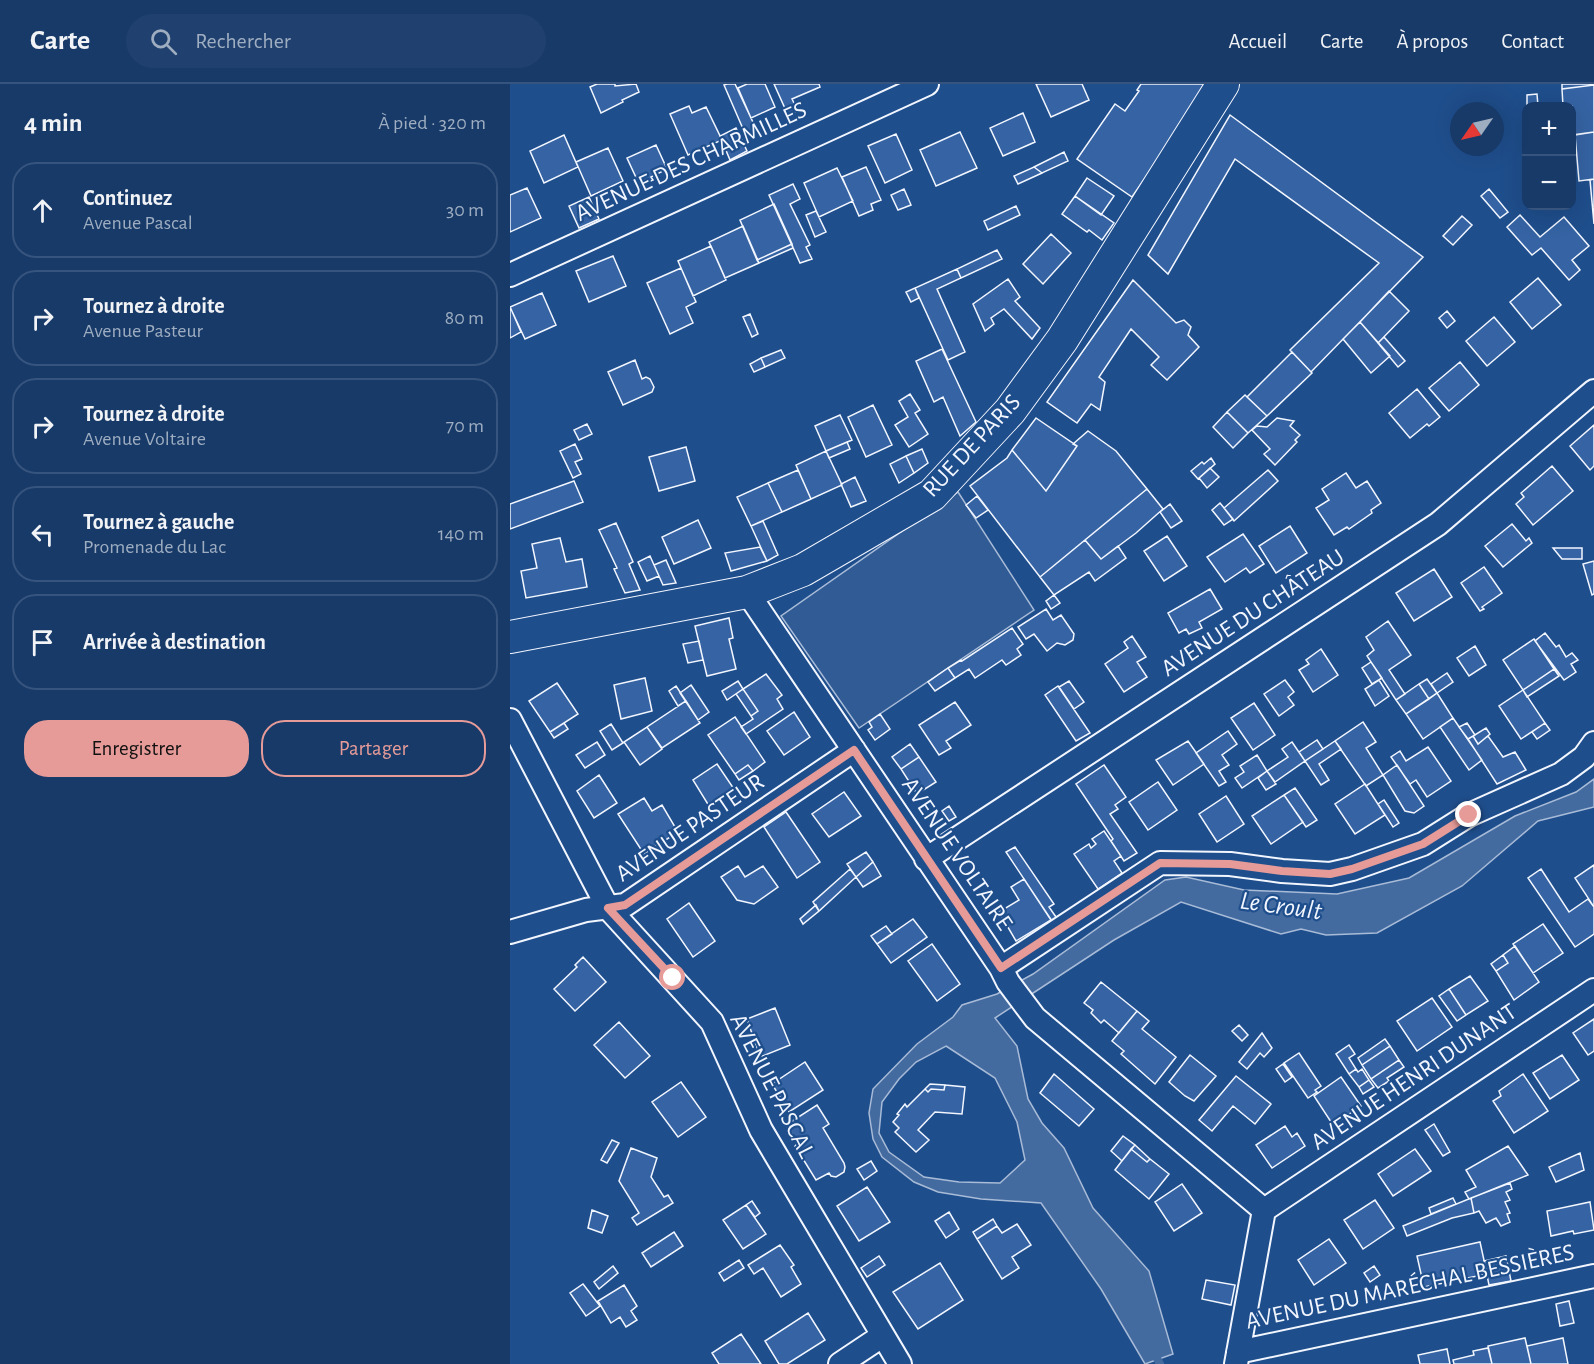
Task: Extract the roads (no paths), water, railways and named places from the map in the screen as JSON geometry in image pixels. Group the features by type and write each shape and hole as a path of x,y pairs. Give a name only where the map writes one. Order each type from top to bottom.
{"street":[{"name":"AVENUE DES CHARMILLES","path":"510,275 927,84"},
{"name":"RUE DE PARIS","path":"510,637 747,592 803,570 932,495 1010,411 1062,340 1223,84"},
{"name":"AVENUE DU CHÂTEAU","path":"926,859 1438,524 1594,391"},
{"name":"AVENUE VOLTAIRE","path":"747,592 1024,1006 1048,1030 1264,1210"},
{"name":"AVENUE PASCAL","path":"510,720 608,908 712,1023 761,1130 900,1364"},
{"path":"1005,975 1160,863 1230,864 1330,874 1352,869 1423,844 1469,815 1562,774 1584,757 1594,743"},
{"name":"AVENUE PASTEUR","path":"510,932 586,910 625,905 854,750"},
{"name":"AVENUE HENRI DUNANT","path":"1264,1210 1594,990"},
{"path":"1237,1358 1264,1210"},
{"name":"AVENUE DU MARÉCHAL BESSIÈRES","path":"1237,1358 1594,1276"},
{"path":"840,1364 882,1336"}],"water":[{"name":"Le Croult","path":"1594,779 1594,807 1538,821 1462,886 1377,933 1326,935 1301,929 1281,934 1181,902 1114,940 995,1018 1017,1046 1028,1099 1042,1123 1064,1148 1093,1208 1149,1271 1173,1354 1145,1364 1101,1289 1041,1203 981,1199 938,1192 914,1182 882,1157 873,1139 869,1113 873,1089 917,1044 953,1017 962,1005 997,994 1033,974 1165,880 1186,877 1244,890 1337,894 1409,878 1515,816 1576,792","holes":["946,1046 995,1078 1017,1122 1025,1160 1000,1183 959,1182 924,1177 889,1152 879,1133 882,1102 899,1079 916,1062"]}],"waterway":[{"path":"1153,1351 1160,1364"}]}
